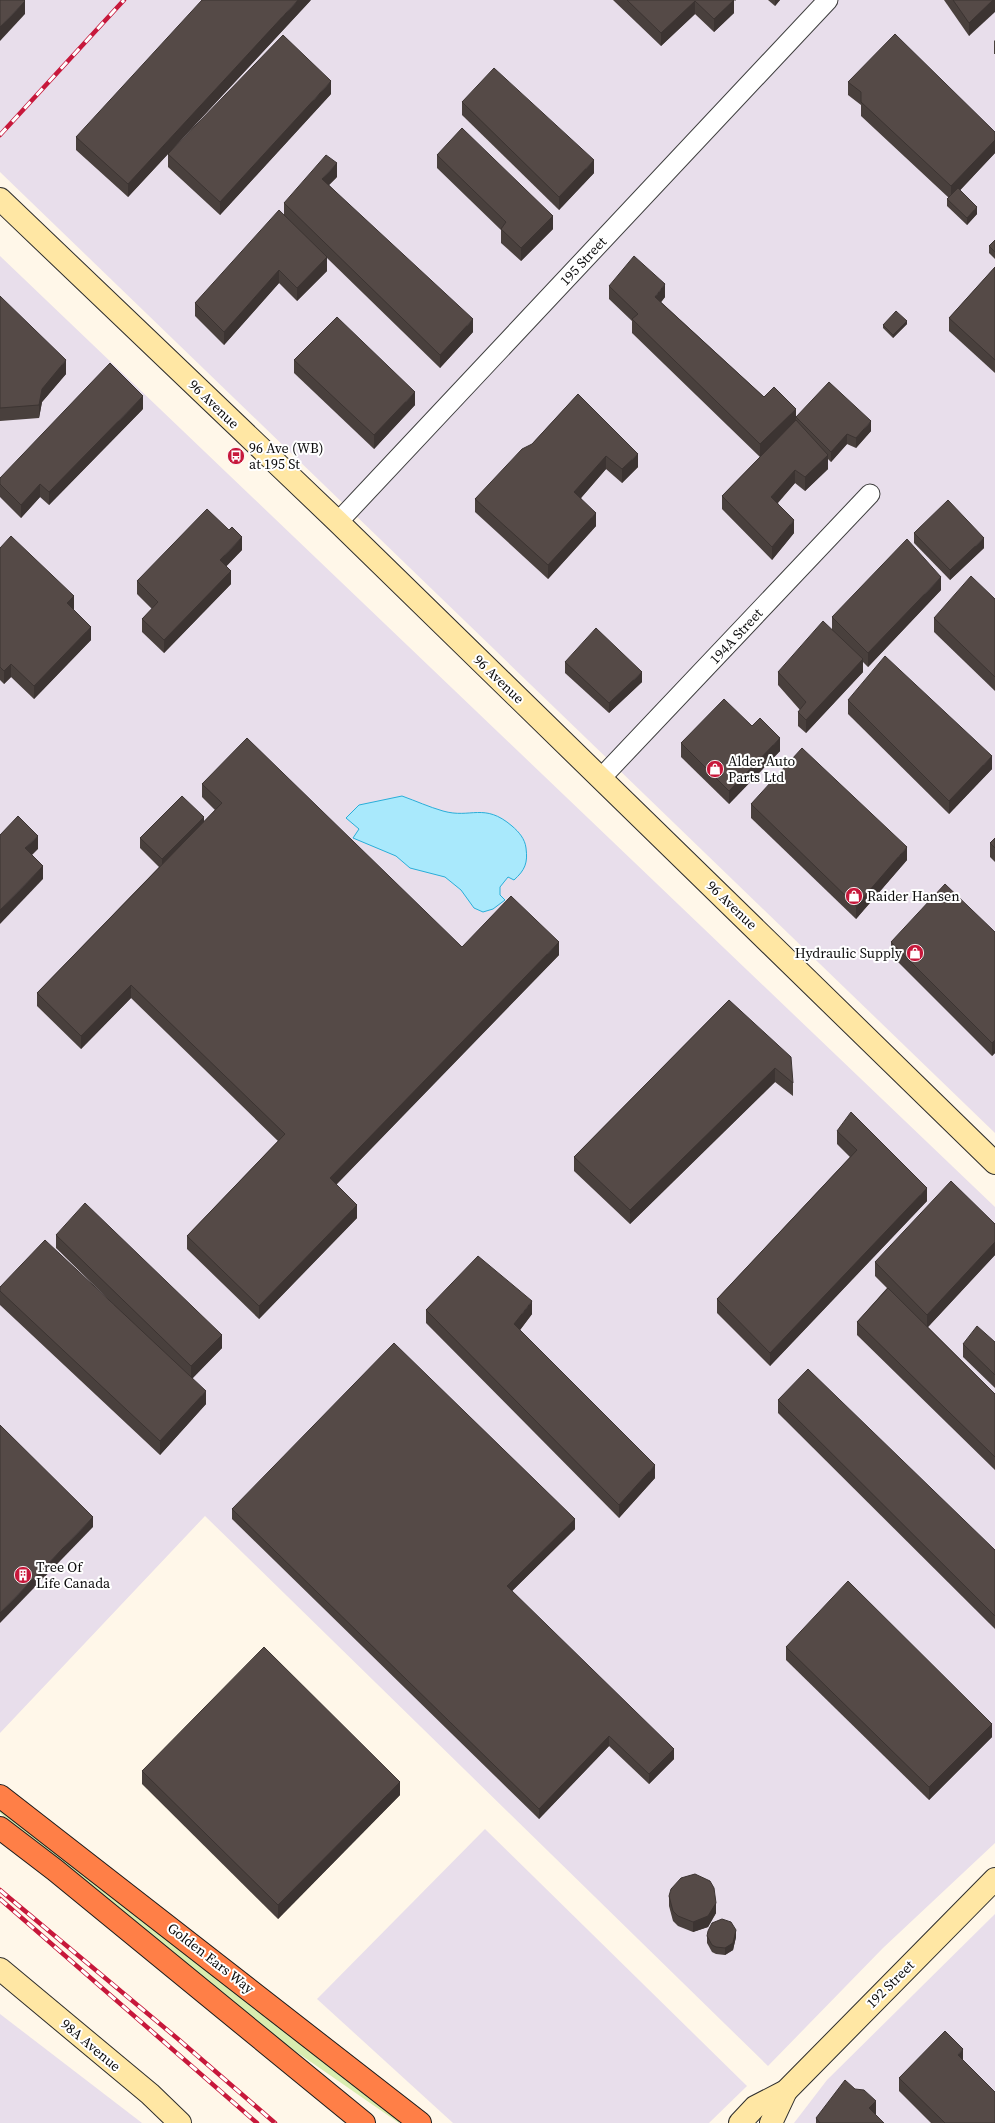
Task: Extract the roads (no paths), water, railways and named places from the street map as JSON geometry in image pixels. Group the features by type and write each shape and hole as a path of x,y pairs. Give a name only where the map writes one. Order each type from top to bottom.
{"highway":[{"name":"Golden Ears Way","path":"0,1796 204,1953 420,2123"},
{"path":"0,1828 61,1875 364,2123"}],"main road":[{"name":"96 Avenue","path":"0,199 338,522 995,1163"},
{"name":"192 Street","path":"740,2123 755,2106 786,2091 995,1879"},
{"name":"98A Avenue","path":"0,1969 150,2094 180,2123"},
{"name":"192 Street","path":"772,2123 786,2091"}],"street":[{"name":"195 Street","path":"338,522 828,0"},
{"name":"194A Street","path":"601,778 870,494"}],"water":[{"path":"402,796 443,811 453,813 478,812 493,815 502,819 517,831 523,839 525,845 527,853 526,862 521,873 514,880 508,877 500,887 500,895 505,900 493,909 483,912 474,908 461,890 445,877 410,868 396,856 353,838 359,829 346,818 359,805"}],"railway":[{"path":"0,135 124,0"},
{"path":"0,1890 178,2039 275,2123"},
{"path":"0,1899 257,2123"}],"place":[{"name":"96 Ave (WB) at 195 St","path":"236,456"},
{"name":"Alder Auto Parts Ltd","path":"715,769"},
{"name":"Raider Hansen","path":"854,896"},
{"name":"Hydraulic Supply","path":"915,953"},
{"name":"Tree Of Life Canada","path":"23,1575"}]}
